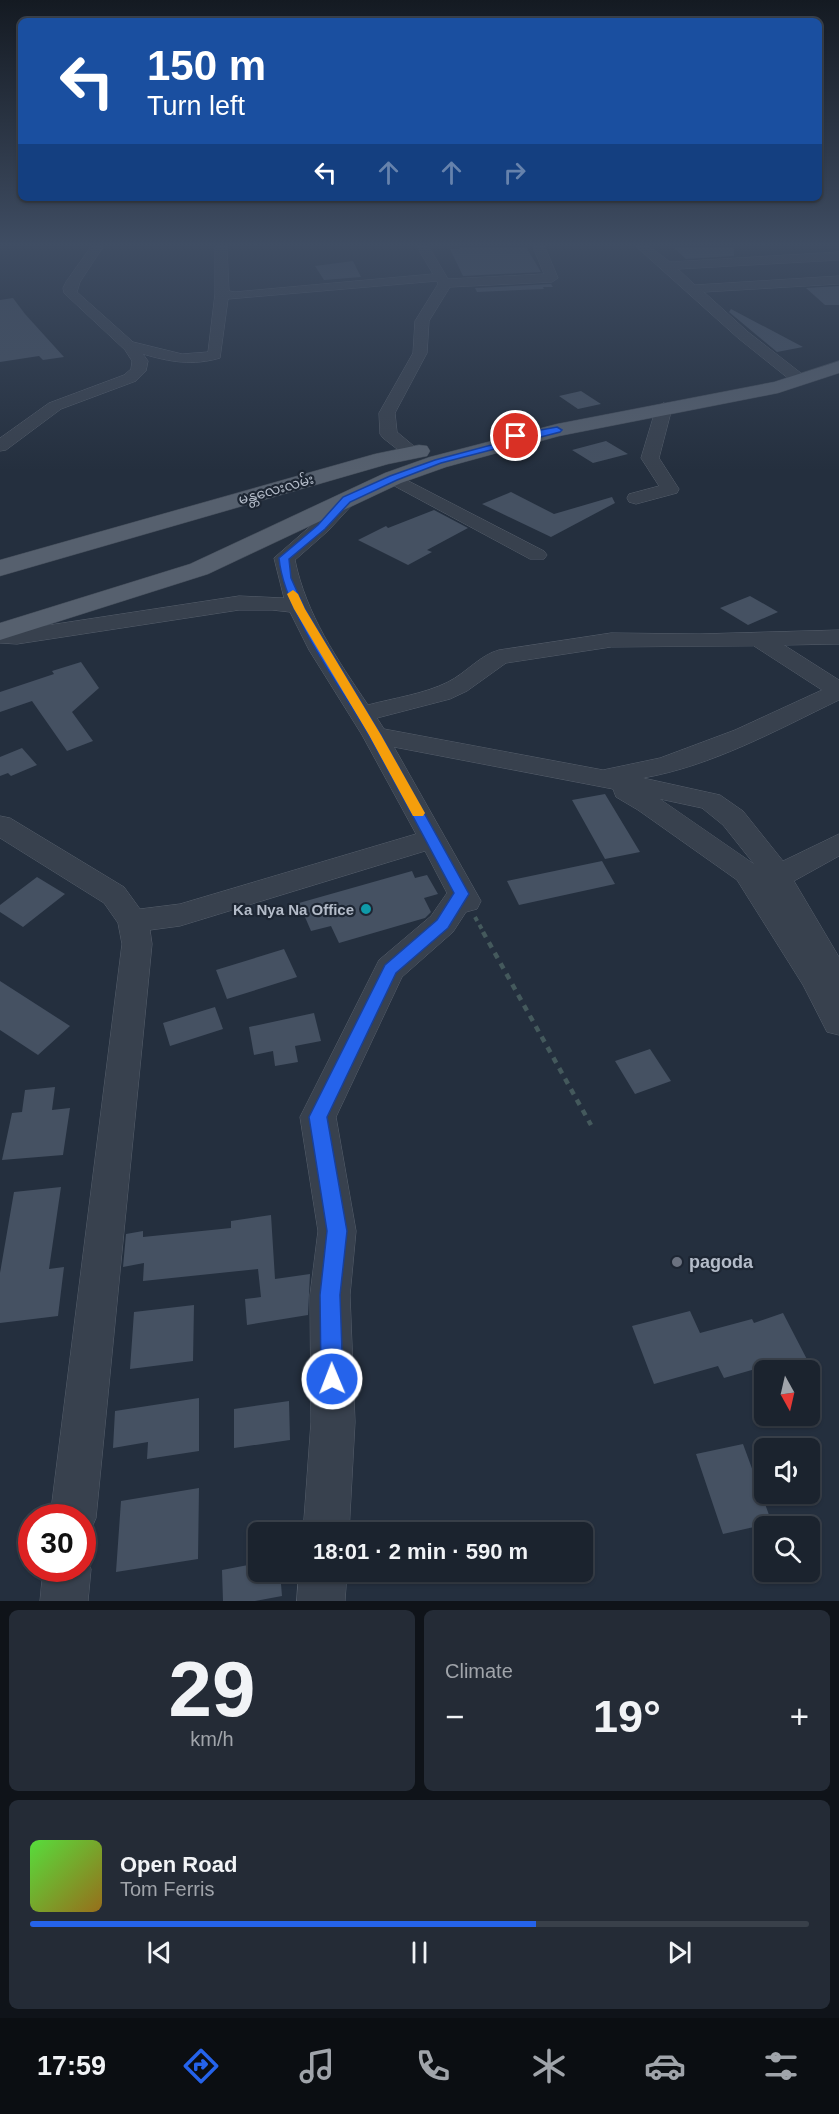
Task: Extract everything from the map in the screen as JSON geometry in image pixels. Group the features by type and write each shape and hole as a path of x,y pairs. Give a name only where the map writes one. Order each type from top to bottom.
{"main road":[{"path":"0,632 199,569 393,478 438,462 557,430 778,387 836,370"},
{"name":"မန္တလေးလမ်း","path":"0,568 383,459 557,430"}],"street":[{"path":"102,322 127,345 140,361 138,371"},
{"path":"0,446 55,406 130,378 138,371 186,360 202,360 215,355 221,322"},
{"path":"412,453 389,434 387,414 420,353 422,322"},
{"path":"728,322 800,380"},
{"path":"127,345 186,360"},
{"path":"636,498 670,489 650,458 664,408"},
{"path":"393,478 537,555"},
{"path":"327,1522 333,1422 330,1295 337,1231 318,1117 390,969 442,924 464,897 368,724 298,607 286,578 284,558 321,527 346,500"},
{"path":"0,636 17,637 239,603 272,603 298,607"},
{"path":"368,724 459,686 499,657 611,640 699,641 839,637"},
{"path":"758,639 839,691"},
{"path":"600,778 665,766 744,736 839,691"},
{"path":"368,724 710,801 733,818 768,861 839,985"},
{"path":"600,778 648,804 747,873 814,976 839,1022"},
{"path":"0,825 114,895 133,921 137,944 75,1504"},
{"path":"133,921 180,915 433,839"},
{"path":"777,877 839,844"},
{"path":"63,1601 65,1582"},
{"path":"321,1601 322,1582"}],"path":[{"path":"464,897 591,1125"}],"building":[{"path":"0,322 32,322 64,357 43,360 39,356 0,362"},
{"path":"741,322 755,322 803,347 777,352"},
{"path":"581,391 601,404 578,409 559,396"},
{"path":"606,441 628,454 593,463 572,450"},
{"path":"511,492 554,514 612,497 615,503 551,537 482,504"},
{"path":"434,510 468,528 427,550 432,552 408,565 358,540 386,526 388,528"},
{"path":"750,596 778,612 748,625 720,608"},
{"path":"81,662 99,688 72,712 93,741 67,751 32,701 0,712 0,692 54,674 52,671"},
{"path":"22,748 37,765 11,776 8,773 0,776 0,757"},
{"path":"605,794 640,852 605,859 572,800"},
{"path":"602,861 615,884 519,905 507,881"},
{"name":"Ka Nya Na Office","path":"412,871 415,878 427,875 438,894 424,898 431,912 425,918 339,943 331,926 311,931 299,903"},
{"path":"37,877 65,894 23,927 0,912 0,905"},
{"path":"284,949 297,977 227,999 216,970"},
{"path":"0,981 70,1026 38,1055 0,1030"},
{"path":"215,1007 223,1029 170,1046 163,1023"},
{"path":"314,1013 321,1041 295,1046 298,1062 275,1066 273,1051 254,1055 249,1027"},
{"path":"650,1049 671,1081 635,1094 615,1061"},
{"path":"55,1087 52,1110 70,1108 63,1155 2,1160 12,1113 22,1112 25,1090"},
{"path":"61,1187 49,1269 64,1267 58,1316 0,1323 0,1273 14,1192"},
{"path":"271,1215 275,1279 310,1274 308,1315 247,1325 245,1299 261,1297 258,1269 143,1281 144,1263 123,1267 126,1234 143,1231 143,1237 231,1228 231,1221"},
{"path":"194,1305 193,1361 130,1369 134,1312"},
{"path":"690,1311 700,1333 752,1319 754,1323 783,1313 807,1360 754,1360 754,1369 724,1378 718,1366 654,1384 632,1326"},
{"path":"199,1398 199,1451 147,1459 148,1442 113,1448 115,1411"},
{"path":"289,1401 290,1440 234,1448 234,1409"},
{"path":"743,1444 754,1474 754,1504 765,1504 769,1516 754,1516 754,1527 723,1534 696,1454"},
{"path":"199,1488 198,1559 116,1572 121,1501"},
{"path":"248,1565 248,1582 281,1582 282,1596 255,1601 223,1601 222,1570"}],"slow traffic":[{"path":"293,594 299,609 375,735 418,813"}],"place":[{"name":"Ka Nya Na Office","path":"366,909"},
{"name":"pagoda","path":"677,1262"}],"route":[{"path":"332,1379 330,1295 337,1231 318,1117 390,969 442,924 462,894 375,735 299,609 286,578 284,558 321,527 346,500 393,478 438,462 557,430 516,436"}]}
